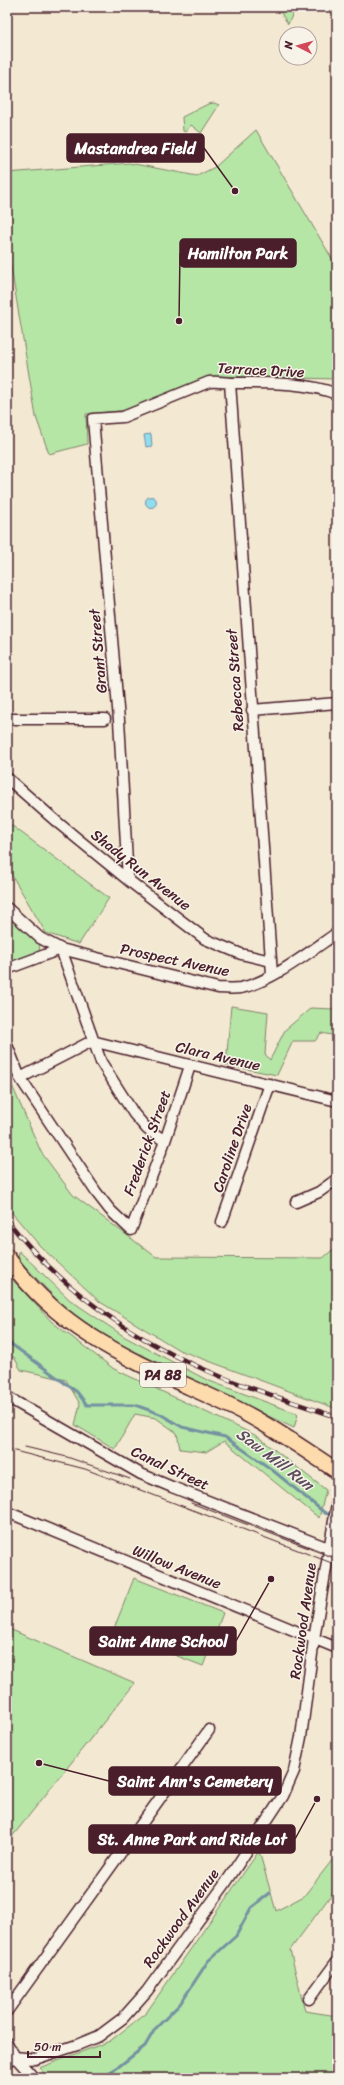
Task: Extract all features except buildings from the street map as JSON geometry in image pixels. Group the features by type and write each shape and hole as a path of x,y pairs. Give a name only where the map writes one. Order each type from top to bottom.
{"main road":[{"name":"PA 88","path":"7,1256 28,1283 70,1324 126,1358 241,1411 275,1430 337,1471"}],"street":[{"name":"Terrace Drive","path":"93,419 123,417 209,382 276,383 304,386 337,394"},
{"name":"Rebecca Street","path":"230,382 252,710 272,974"},
{"name":"Grant Street","path":"93,419 119,720 128,880"},
{"path":"252,710 337,703"},
{"path":"7,719 105,719"},
{"name":"Shady Run Avenue","path":"7,778 57,822 128,880 205,939 241,954 271,961"},
{"name":"Prospect Avenue","path":"7,908 40,938 61,949 218,988 240,988 254,984 295,962 337,933"},
{"path":"7,969 61,949 92,1041 101,1062 134,1114 147,1129 165,1141"},
{"path":"7,1045 20,1078 92,1041"},
{"name":"Clara Avenue","path":"92,1041 190,1066 270,1084 314,1097 337,1101"},
{"name":"Frederick Street","path":"20,1078 96,1192 110,1210 130,1230 165,1141 190,1066"},
{"name":"Caroline Drive","path":"222,1222 270,1084"},
{"path":"296,1202 319,1192 337,1178"},
{"name":"Canal Street","path":"7,1397 141,1474 328,1548"},
{"name":"Rockwood Avenue","path":"11,2059 35,2059 78,2045 99,2036 123,2018 147,1991 225,1884 283,1796 294,1771 301,1737 328,1548 337,1503"},
{"name":"Willow Avenue","path":"7,1512 337,1648"},
{"path":"7,2011 210,1730"},
{"path":"309,1999 337,1961"},
{"path":"7,2043 11,2059 34,2078"}],"green space":[{"path":"277,7 296,7 288,24"},
{"path":"214,103 219,105 201,133 191,125 185,132 183,131 182,117 208,104"},
{"path":"256,130 337,267 337,379 213,376 130,410 86,414 87,444 49,454 36,417 7,243 7,173 129,163 197,176 215,167"},
{"path":"7,822 109,898 79,944 46,933 7,867"},
{"path":"7,914 40,943 39,952 7,964"},
{"path":"337,1002 337,1036 321,1033 315,1041 293,1041 277,1075 226,1065 231,1006 268,1012 265,1054 270,1060 285,1030 311,1008 333,1009"},
{"path":"7,1074 41,1152 73,1195 156,1257 323,1258 337,1246 337,1409 179,1350 100,1302 40,1246 7,1207"},
{"path":"19,1251 70,1300 125,1337 207,1380 298,1414 294,1428 141,1357 77,1321 18,1259"},
{"path":"7,1274 52,1322 114,1369 257,1436 326,1490 319,1518 224,1441 206,1452 180,1449 177,1433 156,1418 135,1414 115,1449 75,1425 80,1404 66,1380 21,1370 14,1357 7,1358"},
{"path":"134,1578 223,1613 203,1666 113,1631"},
{"path":"7,1628 135,1683 7,1843"},
{"path":"259,1851 276,1911 304,1896 337,1854 337,1887 290,1950 305,2011 337,2016 337,2078 49,2078 39,2068 110,2041 146,2013"}],"water":[{"path":"151,434 152,446 146,447 144,435"},
{"path":"151,496 155,498 157,502 155,506 151,508 147,506 145,502 147,498"}],"waterway":[{"name":"Saw Mill Run","path":"7,1341 77,1392 87,1405 135,1405 160,1414 182,1427 225,1437 271,1469 325,1513 334,1516"},
{"path":"104,2078 145,2046 155,2029 180,2004 208,1961 236,1936 251,1908 270,1893"}],"tram line":[{"path":"25,1447 67,1457 130,1479"},
{"path":"7,1449 85,1469 337,1565"},
{"path":"191,1503 337,1559"}],"railway":[{"path":"7,1220 52,1270 104,1313 132,1331 161,1348 222,1377 337,1417"}],"place":[{"name":"Mastandrea Field","path":"235,191"},
{"name":"Hamilton Park","path":"179,321"},
{"name":"Saint Anne School","path":"271,1579"},
{"name":"Saint Ann's Cemetery","path":"39,1763"},
{"name":"St. Anne Park and Ride Lot","path":"317,1799"}]}
